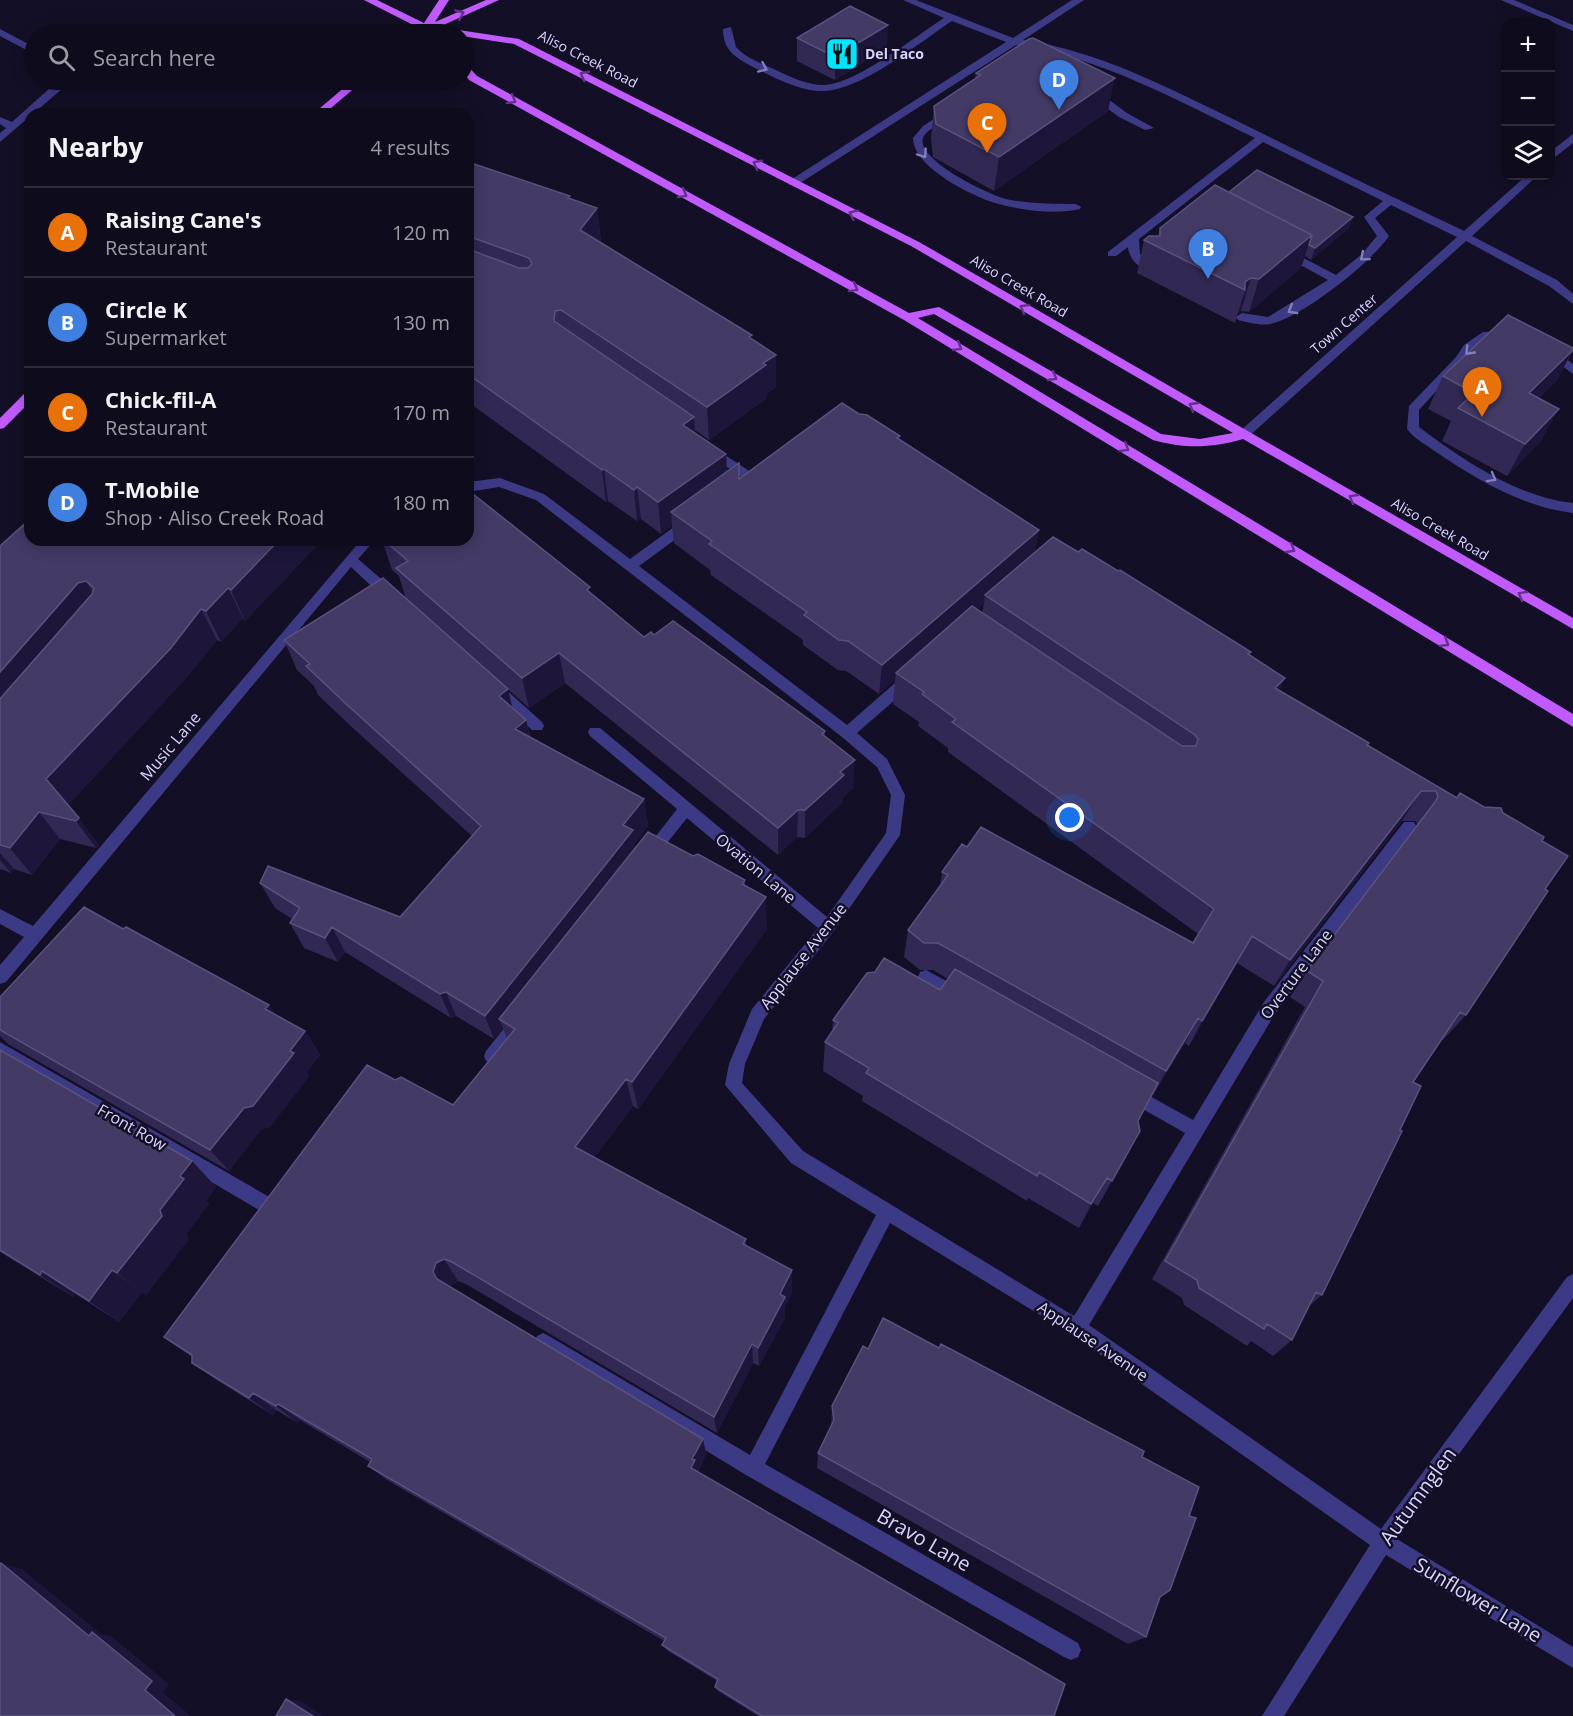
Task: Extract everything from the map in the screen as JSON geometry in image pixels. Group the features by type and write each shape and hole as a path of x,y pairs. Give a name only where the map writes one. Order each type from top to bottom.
{"main road":[{"name":"Aliso Creek Road","path":"369,0 411,24"},
{"path":"430,24 444,0"},
{"path":"442,24 494,0"},
{"name":"Aliso Creek Road","path":"474,37 516,41 915,244 1573,624"},
{"path":"474,79 908,317 1573,721"},
{"path":"325,108 347,90"},
{"path":"908,317 935,310 1157,437 1187,445 1207,445 1243,435"},
{"path":"0,425 24,401"}],"street":[{"path":"908,0 1011,41 1046,46 1102,63 1466,237 1553,283 1573,300"},
{"path":"793,183 1011,41 1079,0"},
{"path":"1506,0 1573,28"},
{"path":"728,29 727,42 732,50 742,57 765,69 825,88 848,83 952,17"},
{"path":"0,32 24,45"},
{"path":"1081,84 1123,115 1149,128"},
{"path":"35,108 56,90"},
{"path":"962,105 922,132 917,140 917,148 930,164 995,199 1043,207 1076,207"},
{"path":"0,139 24,118"},
{"path":"0,120 13,127"},
{"path":"1555,154 1573,137"},
{"path":"1112,254 1187,201 1262,138"},
{"name":"Town Center","path":"1243,435 1528,180"},
{"path":"1242,317 1267,321 1287,314 1335,279 1381,242 1383,236 1369,217 1390,200"},
{"path":"1133,237 1134,255 1146,266"},
{"path":"1273,246 1335,279"},
{"path":"1519,335 1487,335 1468,348 1460,360 1413,409 1413,429 1449,454 1527,497 1550,506 1573,508"},
{"path":"1539,342 1573,370"},
{"path":"702,444 750,478"},
{"name":"Applause Avenue","path":"474,487 500,482 540,497 847,733 882,764 898,795 893,835 828,927 758,1014 737,1064 733,1085 797,1156 1077,1328 1383,1542"},
{"path":"629,567 704,512"},
{"name":"Music Lane","path":"0,976 363,546"},
{"path":"350,559 403,607"},
{"path":"847,733 915,674"},
{"path":"484,679 537,726"},
{"name":"Ovation Lane","path":"595,732 828,927"},
{"path":"642,864 685,809"},
{"name":"Overture Lane","path":"1077,1328 1270,1007 1409,826"},
{"path":"0,916 35,935"},
{"path":"926,977 978,1007"},
{"path":"492,1056 527,1011"},
{"name":"Front Row","path":"0,1049 261,1209 279,1186"},
{"path":"1113,1083 1196,1131"},
{"path":"753,1468 887,1211"},
{"name":"Autumnglen","path":"1272,1716 1383,1542 1573,1283"},
{"name":"Bravo Lane","path":"530,1335 753,1468 1071,1650"},
{"name":"Sunflower Lane","path":"1383,1542 1573,1658"}],"building":[{"path":"850,6 888,25 835,57 797,38"},
{"path":"1033,38 1115,78 999,157 936,124 934,106 981,75 976,73"},
{"path":"474,164 570,196 568,198 597,208 580,230 752,335 749,337 776,355 763,363 766,365 707,407 561,310 555,311 554,321 694,417 683,425 726,454 658,502 637,487 634,490 604,469 602,470 474,378 474,251 519,268 528,268 532,264 529,258 474,238"},
{"path":"1257,170 1353,217 1315,248 1309,245 1312,235 1229,192"},
{"path":"1215,185 1312,235 1259,279 1251,278 1245,282 1245,290 1144,240 1149,236 1160,236 1160,228"},
{"path":"1508,315 1573,348 1529,393 1559,409 1525,444 1458,408 1474,393 1443,376"},
{"path":"842,403 859,414 867,415 900,436 897,438 1039,530 882,665 848,641 839,640 804,615 807,612 709,544 712,541 671,512 739,463 739,479"},
{"path":"474,495 590,587 587,590 644,637 651,632 654,635 673,621 825,731 822,734 855,760 840,772 844,775 805,810 798,810 778,828 559,653 522,678 396,568 408,561 391,546 474,546"},
{"path":"24,524 24,546 273,546 231,590 228,588 206,611 201,609 171,648 46,779 79,818 76,821 39,812 10,848 0,845 0,699 92,594 94,588 86,581 78,583 0,672 0,546"},
{"path":"1053,537 1078,552 1082,549 1118,571 1120,570 1251,652 1248,654 1285,678 1275,688 1369,743 1367,745 1457,798 1460,793 1484,807 1501,808 1503,813 1544,837 1542,841 1568,856 1545,889 1548,891 1466,1015 1460,1012 1413,1082 1421,1086 1400,1130 1402,1131 1322,1295 1316,1292 1292,1340 1267,1324 1264,1329 1199,1288 1197,1280 1165,1261 1323,981 1307,971 1438,797 1436,791 1421,791 1290,960 1252,936 1202,1021 1198,1018 1166,1071 938,943 924,943 908,930 948,875 942,872 962,844 967,847 981,827 1193,943 1214,909 952,722 956,719 922,694 924,692 896,673 972,606 1182,746 1196,746 1198,739 1195,735 985,595"},
{"path":"383,578 508,689 499,696 526,720 515,729 644,799 623,825 633,830 485,1016 446,992 440,994 332,927 325,938 290,923 300,908 260,883 268,866 400,917 481,826 344,702 306,666 310,664 284,640"},
{"path":"648,832 693,856 698,854 745,880 742,884 766,897 632,1082 626,1079 575,1147 746,1239 743,1244 792,1270 780,1294 785,1297 758,1348 752,1344 714,1417 452,1262 444,1259 436,1263 433,1272 437,1279 703,1439 692,1459 695,1460 691,1468 1065,1684 1054,1716 762,1716 715,1687 718,1679 662,1645 666,1638 368,1466 372,1459 278,1404 276,1406 253,1393 249,1398 192,1363 192,1355 164,1337 367,1065 395,1080 401,1077 453,1105 515,1029 499,1019"},
{"path":"84,907 123,929 126,927 269,1005 265,1009 305,1031 290,1051 294,1053 253,1106 244,1108 210,1150 0,1030 0,997"},
{"path":"884,958 940,990 955,969 1158,1083 1138,1121 1140,1131 1112,1181 1107,1178 1091,1204 1039,1172 1037,1176 866,1073 869,1068 825,1042 838,1023 833,1020 867,973 875,972"},
{"path":"0,1050 192,1161 180,1176 184,1179 160,1210 162,1216 117,1273 112,1270 89,1301 42,1271 40,1275 0,1250"},
{"path":"883,1318 939,1348 941,1344 1144,1451 1142,1457 1199,1487 1189,1516 1196,1518 1170,1590 1160,1597 1146,1637 818,1453 834,1420 832,1406 863,1346 868,1349"},
{"path":"1,1563 89,1636 92,1632 152,1681 145,1690 175,1716 0,1716"},
{"path":"286,1699 313,1716 276,1716"}],"place":[{"name":"Del Taco","path":"842,54"},
{"name":"T-Mobile","path":"1059,110"},
{"name":"Chick-fil-A","path":"987,153"},
{"name":"Circle K","path":"1208,279"},
{"name":"Raising Cane's","path":"1482,417"}]}
